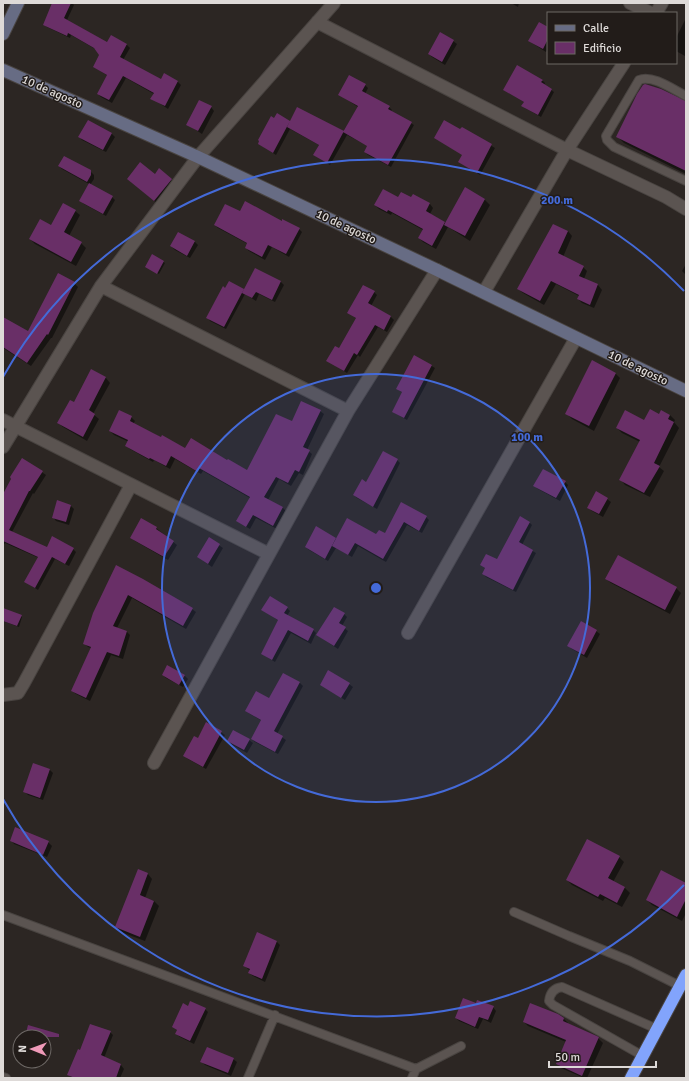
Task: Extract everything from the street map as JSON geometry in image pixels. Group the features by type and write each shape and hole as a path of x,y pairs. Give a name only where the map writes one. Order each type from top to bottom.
{"highway":[{"path":"631,1078 686,974"}],"street":[{"path":"3,34 18,3"},
{"path":"3,447 101,286 198,157 334,3"},
{"path":"630,3 649,12"},
{"path":"657,12 662,3"},
{"path":"317,22 567,150 666,197 686,209"},
{"path":"484,292 567,150 623,64"},
{"name":"10 de agosto","path":"3,70 198,157 484,292 686,391"},
{"path":"154,763 348,411 437,270"},
{"path":"101,286 348,411"},
{"path":"408,633 576,338"},
{"path":"3,420 269,554"},
{"path":"3,695 18,693 131,485"}],"lane":[{"path":"686,96 652,79 641,79 606,136 607,140 614,147 686,181"},
{"path":"514,912 630,961 680,986"},
{"path":"3,915 275,1015 416,1069"},
{"path":"643,1056 553,1005 549,1001 550,995 558,988 562,987 657,1029"},
{"path":"248,1078 275,1015"},
{"path":"412,1078 416,1069 461,1046"}],"building":[{"path":"52,3 71,3 64,18 107,42 111,35 127,44 120,57 161,79 164,73 178,81 165,106 150,99 154,93 123,76 109,100 97,94 107,75 93,67 99,55 94,48 68,33 67,36 43,25"},
{"path":"539,22 547,26 547,41 543,49 528,41"},
{"path":"440,32 454,40 442,62 428,54"},
{"path":"517,65 543,80 541,82 552,89 538,115 521,106 524,102 503,90"},
{"path":"349,75 366,84 362,91 390,106 388,109 412,122 388,165 364,152 367,146 343,132 358,106 338,95"},
{"path":"645,84 661,89 686,101 686,171 616,137 637,94"},
{"path":"199,100 212,106 198,131 186,125"},
{"path":"297,107 344,131 327,163 313,155 319,145 287,127"},
{"path":"277,113 290,121 273,153 258,144 258,140 271,116 274,118"},
{"path":"88,120 112,133 103,150 78,137"},
{"path":"444,120 460,129 462,127 492,144 477,173 458,162 462,155 434,138"},
{"path":"64,156 91,170 91,175 87,182 58,166"},
{"path":"140,162 155,174 159,168 172,179 154,201 127,179"},
{"path":"89,183 113,196 103,214 79,201"},
{"path":"465,187 485,199 465,236 444,225"},
{"path":"383,189 398,197 401,192 411,197 413,194 430,203 426,211 445,222 432,246 418,238 423,229 388,210 387,212 374,205"},
{"path":"245,201 282,221 282,219 300,228 286,254 268,245 262,257 245,248 247,243 214,225 225,204 240,211"},
{"path":"63,203 76,210 64,232 82,242 71,262 29,239 40,219 51,225"},
{"path":"553,224 568,231 558,253 584,266 579,276 598,284 590,305 577,299 579,295 551,281 540,301 517,289"},
{"path":"178,232 195,241 187,256 170,246"},
{"path":"152,254 164,261 157,274 145,267"},
{"path":"255,268 281,281 272,300 256,292 252,298 242,293"},
{"path":"58,273 75,282 48,335 47,334 27,363 3,347 3,317 28,331"},
{"path":"229,281 244,289 224,327 206,318 223,286 225,288"},
{"path":"363,285 375,291 368,303 391,316 384,330 375,325 357,355 354,353 344,371 326,361 335,346 339,348 356,318 347,313"},
{"path":"414,355 432,365 404,418 392,412 402,392 396,389"},
{"path":"592,360 616,373 589,426 565,414"},
{"path":"91,369 106,377 89,410 95,414 83,437 57,423 70,400 74,402"},
{"path":"301,401 321,410 303,447 310,450 299,472 295,470 288,483 276,477 264,497 283,507 273,526 253,515 246,527 236,521 250,497 199,468 198,472 171,456 166,466 150,458 149,459 125,446 128,440 109,431 119,410 132,416 130,421 161,437 162,435 185,448 191,438 227,460 228,459 247,470 276,414 292,421"},
{"path":"650,409 659,414 661,410 670,415 668,419 674,422 654,463 660,466 644,493 619,480 640,440 616,428 625,410 644,420"},
{"path":"383,451 398,459 373,507 353,495 362,479 366,482"},
{"path":"22,458 43,471 29,491 9,530 47,547 52,536 74,548 65,564 52,557 35,588 24,582 38,557 3,541 3,494 11,479 10,477"},
{"path":"543,469 566,481 556,498 533,486"},
{"path":"596,491 608,498 599,514 587,508"},
{"path":"57,500 71,505 66,522 52,518"},
{"path":"401,502 427,516 419,531 404,522 383,559 355,543 348,555 332,546 347,518 376,534 379,530 385,533"},
{"path":"520,516 530,522 519,542 533,550 513,590 482,574 485,568 480,565 486,554 497,559"},
{"path":"141,518 157,527 156,529 174,541 164,557 130,538"},
{"path":"316,526 336,538 325,559 305,547"},
{"path":"209,537 220,544 208,564 197,557"},
{"path":"618,555 677,587 665,610 605,579"},
{"path":"116,565 193,608 183,626 128,595 113,626 127,631 119,656 107,652 86,698 71,691 91,647 83,644 93,613"},
{"path":"270,596 288,607 284,613 314,629 308,641 288,630 272,660 261,654 278,620 261,610"},
{"path":"334,607 345,613 339,623 346,627 334,646 316,635"},
{"path":"3,608 22,615 17,626 3,621"},
{"path":"581,621 597,630 584,655 567,646"},
{"path":"167,665 185,675 179,685 162,675"},
{"path":"328,670 350,683 341,698 320,685"},
{"path":"283,673 300,682 274,731 283,736 275,752 251,739 261,720 245,711 256,691 269,698"},
{"path":"206,722 222,731 203,767 183,756 194,736 198,738"},
{"path":"233,730 250,739 244,750 227,741"},
{"path":"33,763 50,769 40,798 23,792"},
{"path":"15,827 49,841 43,855 10,841"},
{"path":"587,839 620,856 608,878 625,887 617,903 600,894 598,897 566,880"},
{"path":"138,869 148,873 140,895 154,901 140,937 115,927"},
{"path":"661,870 686,883 686,899 677,917 646,900"},
{"path":"257,932 277,941 262,979 248,973 250,969 243,966"},
{"path":"463,998 476,1003 477,1000 494,1006 488,1020 479,1017 475,1027 455,1018"},
{"path":"190,1001 206,1008 190,1041 175,1034 177,1030 172,1027 183,1003 188,1006"},
{"path":"530,1003 558,1014 564,1018 563,1021 599,1037 582,1076 556,1064 566,1040 523,1022"},
{"path":"90,1024 111,1031 101,1055 121,1064 116,1078 75,1078 67,1075 78,1049 80,1050"},
{"path":"28,1025 42,1029 27,1029"},
{"path":"52,1032 59,1034 59,1037 52,1037"},
{"path":"207,1047 234,1058 228,1073 200,1062"}]}
